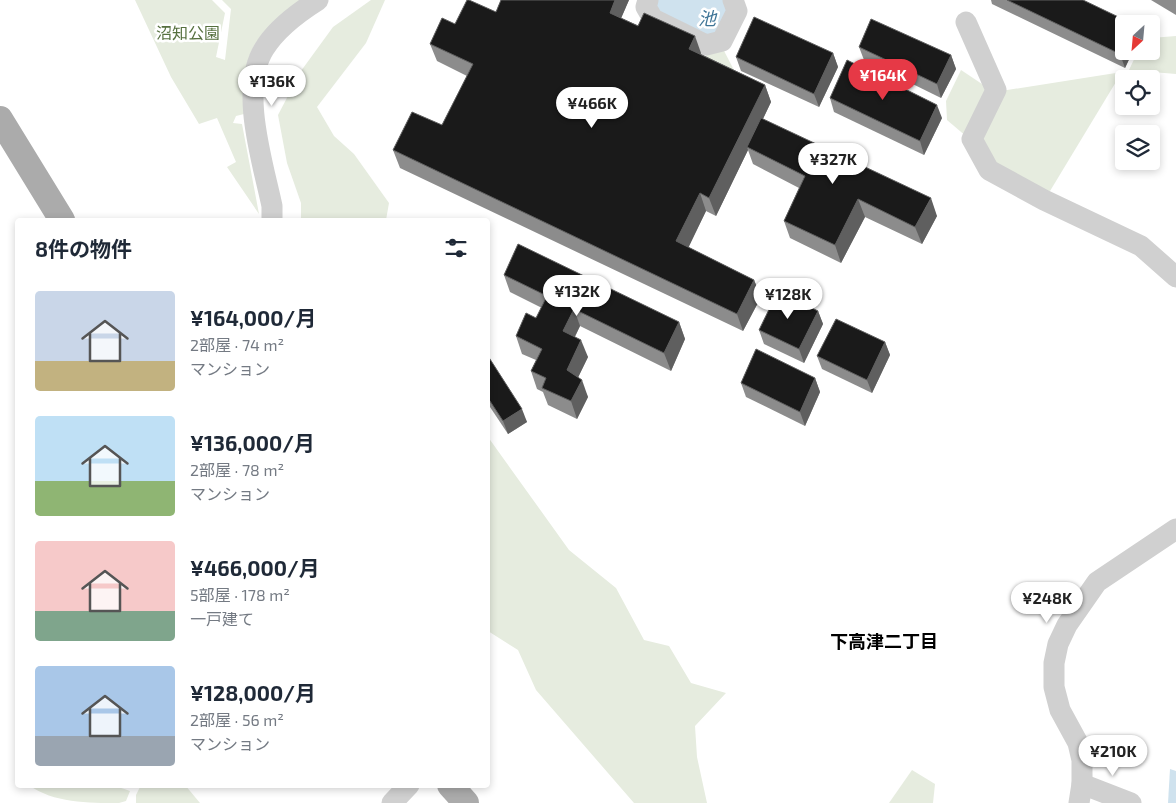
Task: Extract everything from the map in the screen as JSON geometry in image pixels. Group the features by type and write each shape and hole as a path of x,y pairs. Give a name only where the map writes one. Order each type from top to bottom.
{"main road":[{"path":"0,119 61,218"},
{"path":"453,788 466,803"}],"street":[{"path":"272,218 272,206 254,122 253,95 256,70 264,49 278,31 318,0"},
{"path":"648,0 646,7 653,19 706,44 722,41 737,11 733,0"},
{"path":"966,22 996,90 972,139 989,170 1044,200 1140,246 1176,277"},
{"path":"1131,803 1081,793 1082,760 1078,743 1060,710 1054,687 1054,663 1058,644 1067,625 1097,582 1176,529"},
{"path":"392,803 406,788"}],"green space":[{"name":"沼知公園","path":"135,0 212,0 225,13 216,57 225,60 231,9 222,0 303,0 272,24 261,35 254,47 248,60 245,74 244,114 236,116 233,123 242,124 259,214 227,167 236,162 217,118 199,124 171,77"},
{"path":"371,0 385,0 366,43 317,107 334,136 354,154 389,203 386,218 301,218 301,203 287,163 278,115 301,71 333,27"},
{"path":"1176,36 1176,74 1160,73 1160,70 1129,70 1134,60 1160,60 1160,37"},
{"path":"722,47 735,72 702,65 708,51"},
{"path":"961,70 991,90 967,137 947,120 946,101"},
{"path":"1115,73 1115,84 1047,196 993,165 977,138 1001,91"},
{"path":"490,440 569,550 616,588 644,640 669,646 691,683 726,693 695,726 697,757 707,803 634,803 536,690 518,650 490,632"},
{"path":"912,770 935,784 933,803 889,803"},
{"path":"34,788 119,788 130,791 126,801 119,803 71,801"},
{"path":"140,788 188,788 200,803 136,803 136,795"}],"water":[{"name":"池","path":"653,0 727,0 731,10 719,36 706,39 657,15"},
{"path":"1170,769 1176,771 1176,803 1168,803"}],"building":[{"path":"467,0 496,12 501,0 615,0 610,13 638,26 644,13 695,36 689,49 765,85 709,198 700,193 676,241 754,280 737,314 393,150 412,112 442,125 473,64 430,44 442,18 455,24"},
{"path":"1007,0 1083,0 1115,15 1115,52"},
{"path":"754,17 833,53 814,94 736,57"},
{"path":"871,19 951,55 937,84 859,47"},
{"path":"847,60 937,105 920,141 830,98"},
{"path":"761,118 931,198 915,227 858,199 835,245 784,221 805,176 747,147"},
{"path":"518,244 679,322 664,353 574,309 563,331 581,340 567,370 582,380 571,401 542,388 546,378 531,371 542,349 516,336 526,313 536,318 547,296 504,275"},
{"path":"778,291 818,311 799,349 759,330"},
{"path":"836,319 885,342 867,380 817,356"},
{"path":"756,349 815,378 800,412 741,383"},
{"path":"490,359 522,409 503,421 490,401"}],"district":[{"name":"下高津二丁目","path":"884,642"}]}
